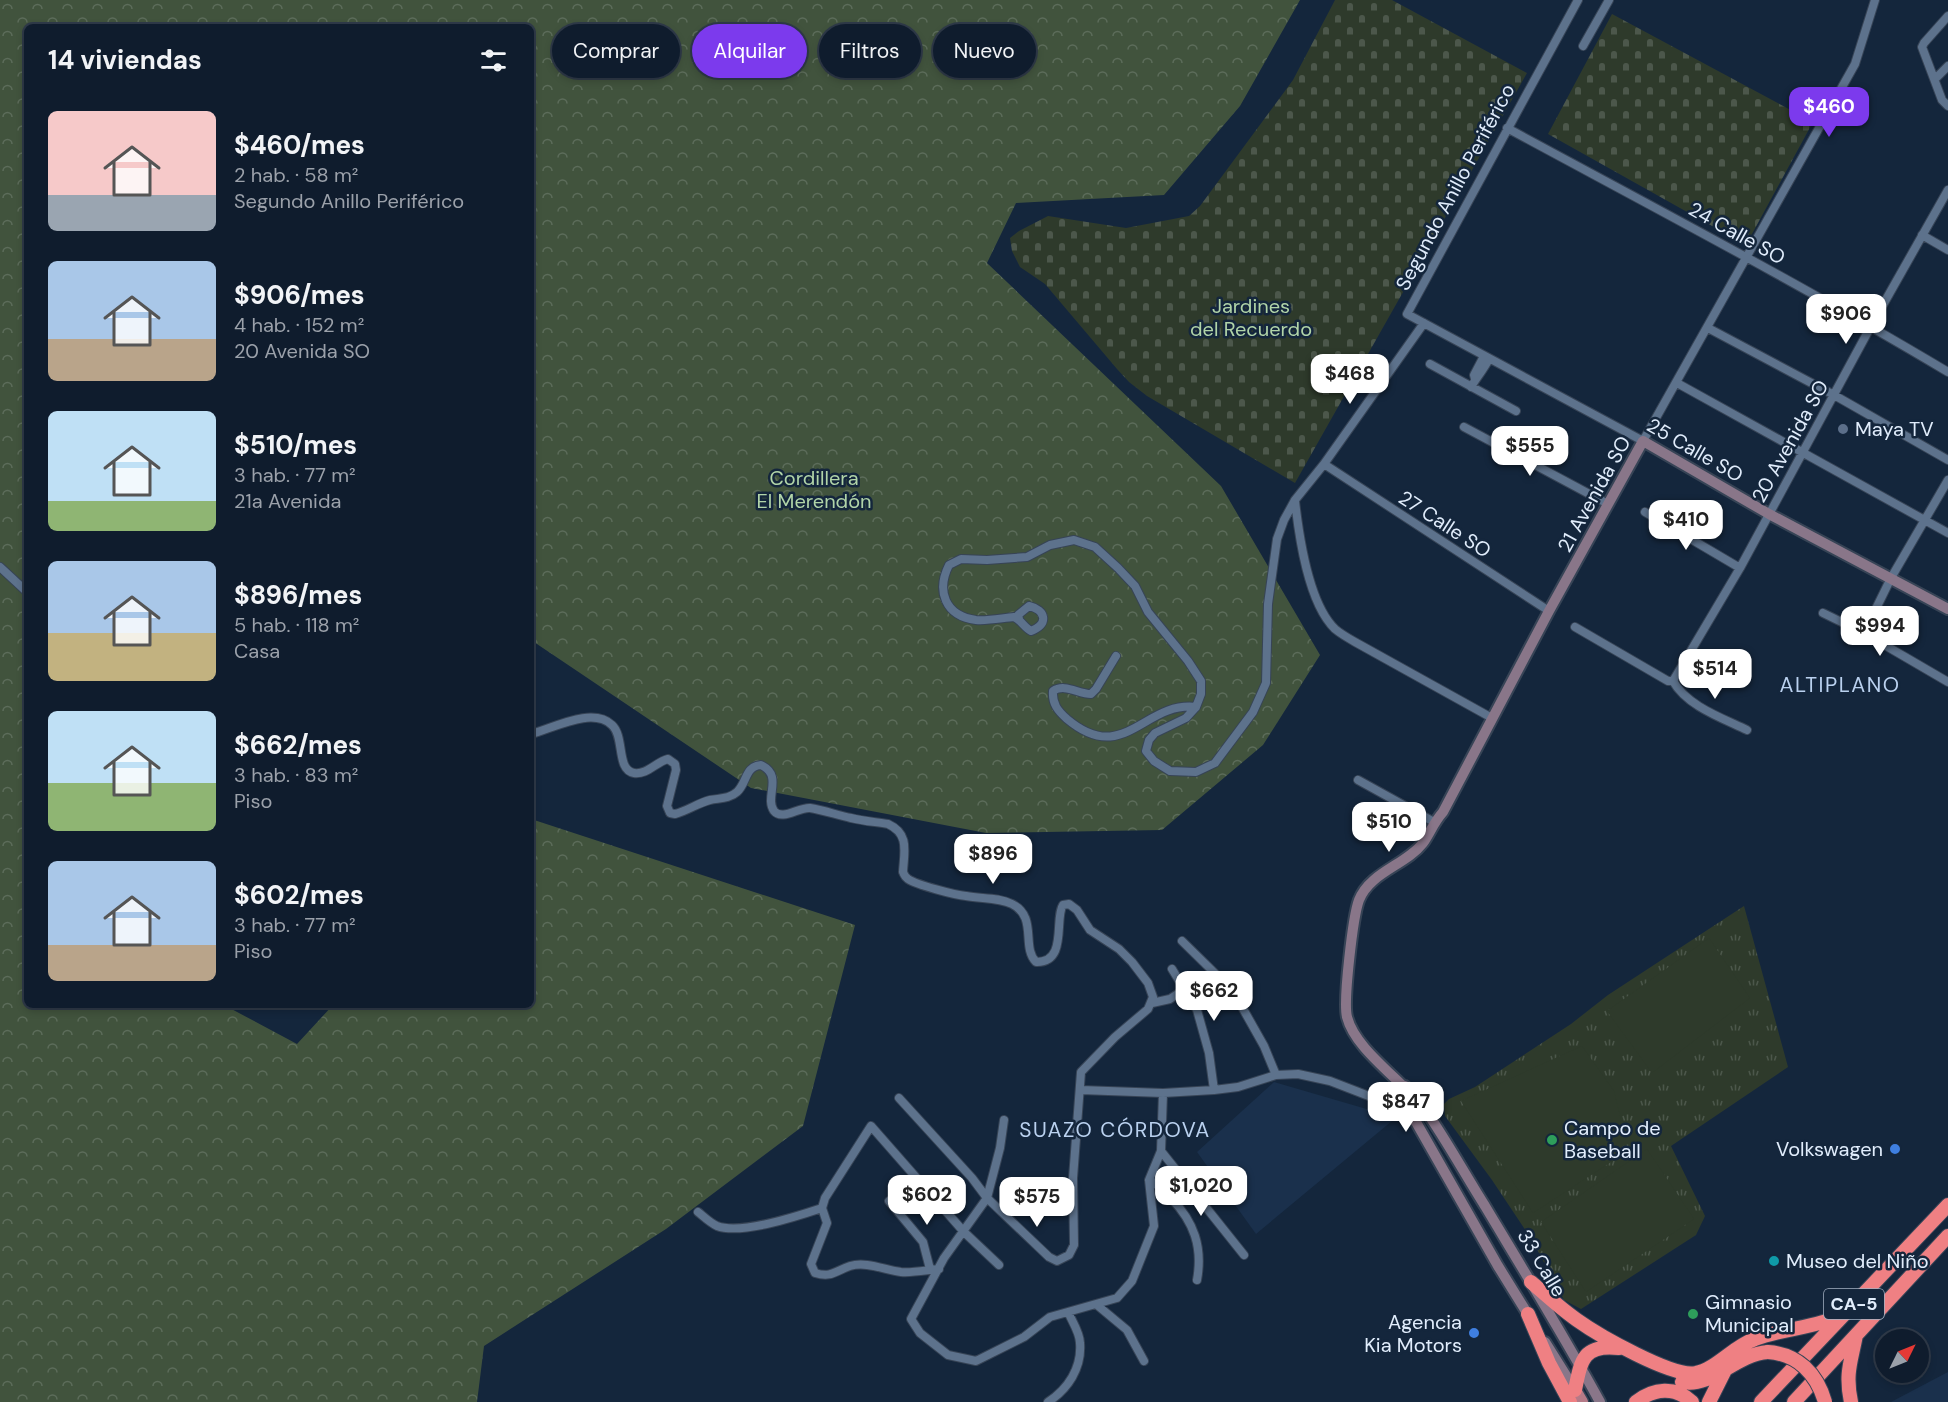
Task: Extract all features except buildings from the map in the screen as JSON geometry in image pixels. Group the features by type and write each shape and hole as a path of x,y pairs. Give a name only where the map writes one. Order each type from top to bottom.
{"highway":[{"name":"CA-5","path":"1761,1402 1948,1205"},
{"name":"CA-5","path":"1794,1402 1948,1236"},
{"path":"1531,1282 1576,1320 1605,1337 1674,1371 1696,1374 1754,1339 1820,1324 1843,1315"},
{"path":"1528,1314 1545,1355 1576,1398"},
{"path":"1851,1402 1848,1366 1857,1333"},
{"path":"1576,1398 1580,1366 1588,1352 1598,1347 1629,1349 1669,1377 1683,1382 1702,1382 1748,1356 1768,1352 1788,1356 1803,1365 1817,1382 1825,1402"},
{"path":"1709,1402 1726,1368"},
{"path":"1636,1402 1648,1394 1663,1390 1680,1393 1692,1402"}],"street":[{"name":"Segundo Anillo Periférico","path":"1424,323 1407,314 1578,0"},
{"path":"1582,46 1609,0"},
{"path":"1748,258 1855,64 1872,1"},
{"path":"1948,16 1922,47 1942,100 1948,106"},
{"path":"1935,79 1948,66"},
{"name":"24 Calle SO","path":"1508,128 1748,258 1948,372"},
{"name":"20 Avenida SO","path":"1674,678 1740,568 1870,326 1948,190"},
{"path":"1922,235 1948,250"},
{"name":"21 Avenida SO","path":"1405,1086 1366,1049 1355,1035 1347,1017 1346,1002 1353,932 1360,897 1378,878 1422,843 1434,822 1443,812 1549,611 1748,258"},
{"path":"1019,619 1014,617 976,620 957,614 947,604 943,592 943,578 948,565 961,559 1027,557 1050,544 1074,540 1095,547 1135,586 1148,612 1188,661 1201,681 1201,694 1196,706 1186,718 1155,733 1149,740 1146,751 1158,765 1170,771 1196,772 1215,763 1253,712 1266,683 1268,604 1277,539 1284,520 1294,500 1324,464 1424,323"},
{"name":"25 Calle SO","path":"1424,323 1948,609"},
{"path":"1708,328 1948,460"},
{"path":"1473,383 1474,375 1487,358"},
{"path":"1430,364 1473,383 1516,411"},
{"path":"1677,383 1948,533"},
{"path":"1464,427 1608,504"},
{"name":"27 Calle SO","path":"1324,464 1549,611"},
{"path":"1864,633 1891,578 1948,480"},
{"path":"1294,500 1305,566 1320,604 1334,628 1354,642 1492,718"},
{"path":"1646,512 1740,568"},
{"path":"0,567 24,589"},
{"path":"1823,613 1864,633 1948,682"},
{"path":"1575,627 1668,681 1674,678 1685,695 1709,712 1747,729"},
{"path":"1116,656 1091,694 1059,687 1053,691 1052,698 1058,711 1075,725 1091,734 1110,737 1127,733 1174,707 1196,706"},
{"path":"534,733 561,723 586,718 609,722 618,733 622,762 627,770 642,772 668,759 675,764 676,770 668,806 670,813 675,814 711,800 733,796 740,789 750,770 754,766 761,765 768,770 773,779 771,802 778,814 783,815 806,808 888,824 900,832 904,838 903,872 908,879 965,896 991,898 1012,904 1027,921 1031,955 1036,962 1046,960 1055,949 1060,932 1060,909 1066,904 1072,906 1090,930 1119,949 1132,962 1152,990 1152,1003"},
{"path":"1358,780 1434,822"},
{"path":"1182,941 1233,991 1264,1046 1276,1075"},
{"path":"1172,969 1191,999 1201,1023 1209,1053 1214,1090"},
{"path":"899,1098 972,1178 987,1198 1049,1257 1057,1261 1063,1260 1069,1255 1074,1245 1073,1178 1081,1090 1080,1078 1086,1065 1152,1003 1170,999 1185,989"},
{"path":"1081,1090 1163,1093 1214,1090 1260,1082 1276,1075 1298,1074 1330,1081 1387,1103 1405,1086 1420,1103 1448,1146 1434,1154"},
{"path":"1004,1120 1000,1148 987,1198 935,1269 911,1319 920,1333 948,1354 976,1361 1024,1337 1050,1317 1117,1298 1132,1281 1154,1226 1149,1180 1161,1151 1163,1093"},
{"name":"33 Calle","path":"1387,1103 1405,1112 1416,1122 1528,1314"},
{"path":"935,1269 903,1272 861,1265 850,1266 825,1276 815,1273 811,1264 827,1223 822,1208 831,1186 871,1126 964,1232 999,1265"},
{"name":"33 Calle","path":"1448,1146 1531,1282 1600,1402"},
{"path":"1161,1151 1244,1255"},
{"path":"1149,1180 1155,1183 1190,1221 1198,1246 1200,1265 1197,1280"},
{"path":"889,1201 923,1242 935,1269"},
{"path":"698,1212 717,1226 743,1228 763,1225 822,1208"},
{"path":"1498,1266 1515,1256"},
{"path":"1098,1305 1127,1330 1144,1362"},
{"path":"1048,1402 1069,1383 1078,1367 1080,1341 1068,1312"}],"shaded area":[{"path":"1274,1082 1370,1110 1375,1102 1398,1116 1256,1234 1197,1152"},
{"path":"1948,1372 1948,1402 1891,1402 1929,1383"}],"green space":[{"name":"Cordillera El Merendón","path":"0,0 1300,0 1240,106 1164,195 1016,203 987,263 1221,486 1320,655 1263,745 1162,830 986,833 751,788 534,642 534,24 24,24 24,1008 230,1008 297,1044 330,1008 534,1008 534,820 855,925 803,1126 666,1229 484,1346 477,1402 0,1402"},
{"name":"Jardines del Recuerdo","path":"1335,0 1392,0 1527,73 1295,483 1147,396 1129,382 1045,284 1020,267 1012,251 1010,238 1048,216 1126,228 1189,216 1200,206 1293,80"},
{"path":"1612,14 1813,122 1746,245 1548,134"},
{"path":"1744,906 1788,1067 1671,1146 1705,1216 1696,1235 1581,1309 1564,1300 1532,1240 1445,1116 1444,1104 1449,1099 1475,1087 1571,1024 1608,995"},
{"path":"1709,938 1750,998 1652,1073 1607,1011"},
{"name":"Campo de Baseball","path":"1582,1046 1614,1091 1621,1120 1614,1160 1533,1213 1461,1101"},
{"path":"1647,1149 1694,1219 1586,1292 1541,1222"}],"place":[{"name":"Maya TV","path":"1843,429"},
{"name":"Campo de Baseball","path":"1552,1140"},
{"name":"Volkswagen","path":"1895,1149"},
{"name":"Museo del Niño","path":"1774,1261"},
{"name":"Gimnasio Municipal","path":"1693,1314"},
{"name":"Agencia Kia Motors","path":"1474,1333"}],"district":[{"name":"ALTIPLANO","path":"1840,685"},
{"name":"SUAZO CÓRDOVA","path":"1115,1130"}]}
